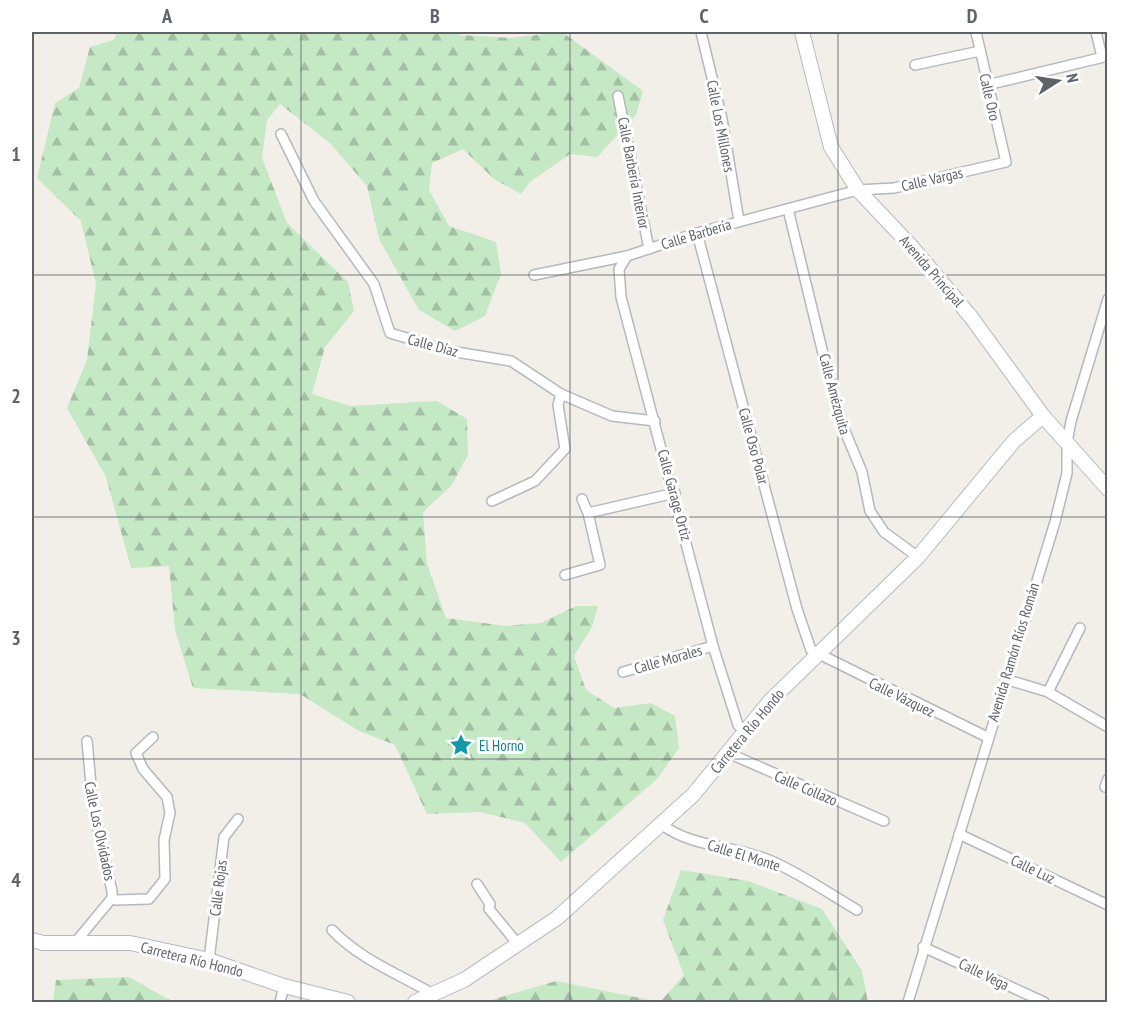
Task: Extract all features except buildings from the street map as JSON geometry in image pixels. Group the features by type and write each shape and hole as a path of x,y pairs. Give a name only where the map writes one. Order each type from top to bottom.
{"street":[{"name":"Calle Los Millones","path":"701,32 722,119 739,221"},
{"name":"Avenida Principal","path":"802,32 831,147 858,190 911,246 971,317 1043,416 1107,489"},
{"name":"Calle Oro","path":"976,32 1006,162"},
{"path":"987,85 1105,57 1096,32"},
{"path":"915,65 980,51"},
{"name":"Calle Barbería Interior","path":"618,96 649,249"},
{"name":"Calle Díaz","path":"281,134 314,201 374,284 390,333 450,351 511,361 561,394 612,416 655,421"},
{"name":"Calle Vargas","path":"858,190 894,188 1006,162"},
{"name":"Calle Barbería","path":"534,276 627,256 739,221 858,190"},
{"name":"Calle Amézquita","path":"788,209 826,366 842,424 868,489 870,511 884,531 918,557"},
{"name":"Calle Oso Polar","path":"697,233 797,609 811,650 817,655"},
{"name":"Calle Garage Ortiz","path":"627,256 619,269 621,297 675,493 713,646 738,725 745,732"},
{"name":"Avenida Ramón Ríos Román","path":"908,1002 1062,494 1067,473 1067,443 1107,299"},
{"path":"492,501 535,481 565,449 558,405 561,394"},
{"name":"Carretera Río Hondo","path":"415,1002 464,980 557,918 693,795 770,701 918,557 1014,441 1043,416"},
{"path":"588,513 675,493"},
{"path":"565,575 600,565 588,513 582,499"},
{"path":"1048,692 1080,628"},
{"name":"Calle Morales","path":"622,672 713,646"},
{"name":"Calle Vázquez","path":"817,655 987,737"},
{"path":"1005,679 1048,692 1107,727"},
{"path":"112,898 116,900 149,899 165,879 164,840 170,813 167,797 143,769 135,753 153,737"},
{"name":"Calle Los Olvidados","path":"75,944 112,898 93,807 87,741"},
{"name":"Calle Collazo","path":"728,753 884,821"},
{"name":"Calle Rojas","path":"209,960 224,837 238,819"},
{"name":"Calle El Monte","path":"661,824 676,835 767,859 795,872 857,910"},
{"name":"Calle Luz","path":"959,834 1107,905"},
{"path":"477,885 489,904 489,909 518,943"},
{"path":"332,930 348,946 371,963 433,994"},
{"name":"Carretera Río Hondo","path":"32,940 75,944 130,943 209,960 284,986 348,1002"},
{"name":"Calle Vega","path":"923,948 1044,1002"},
{"path":"280,1002 284,986"}],"green space":[{"path":"117,32 456,32 461,35 511,38 562,32 643,91 636,115 597,157 570,154 530,182 521,194 494,179 463,149 432,163 429,190 449,226 496,242 501,273 485,316 455,331 419,310 379,239 367,186 330,143 280,104 267,120 262,158 287,223 348,282 354,311 325,347 312,394 350,406 437,401 467,419 468,454 452,485 423,512 427,564 446,618 506,626 541,623 576,606 598,606 592,627 574,656 586,690 614,708 651,703 675,716 679,748 657,779 561,862 525,823 480,812 427,814 395,745 359,731 300,694 193,688 175,630 169,566 131,568 106,477 67,408 87,360 96,284 81,221 37,178 55,103 79,88 90,47 114,40"},
{"path":"681,870 748,881 822,909 862,971 868,1002 660,1002 684,975 663,920"},
{"path":"129,977 173,1002 53,1002 56,980"},
{"path":"556,981 660,1002 484,1002"}],"place":[{"name":"El Horno","path":"461,745"}]}
